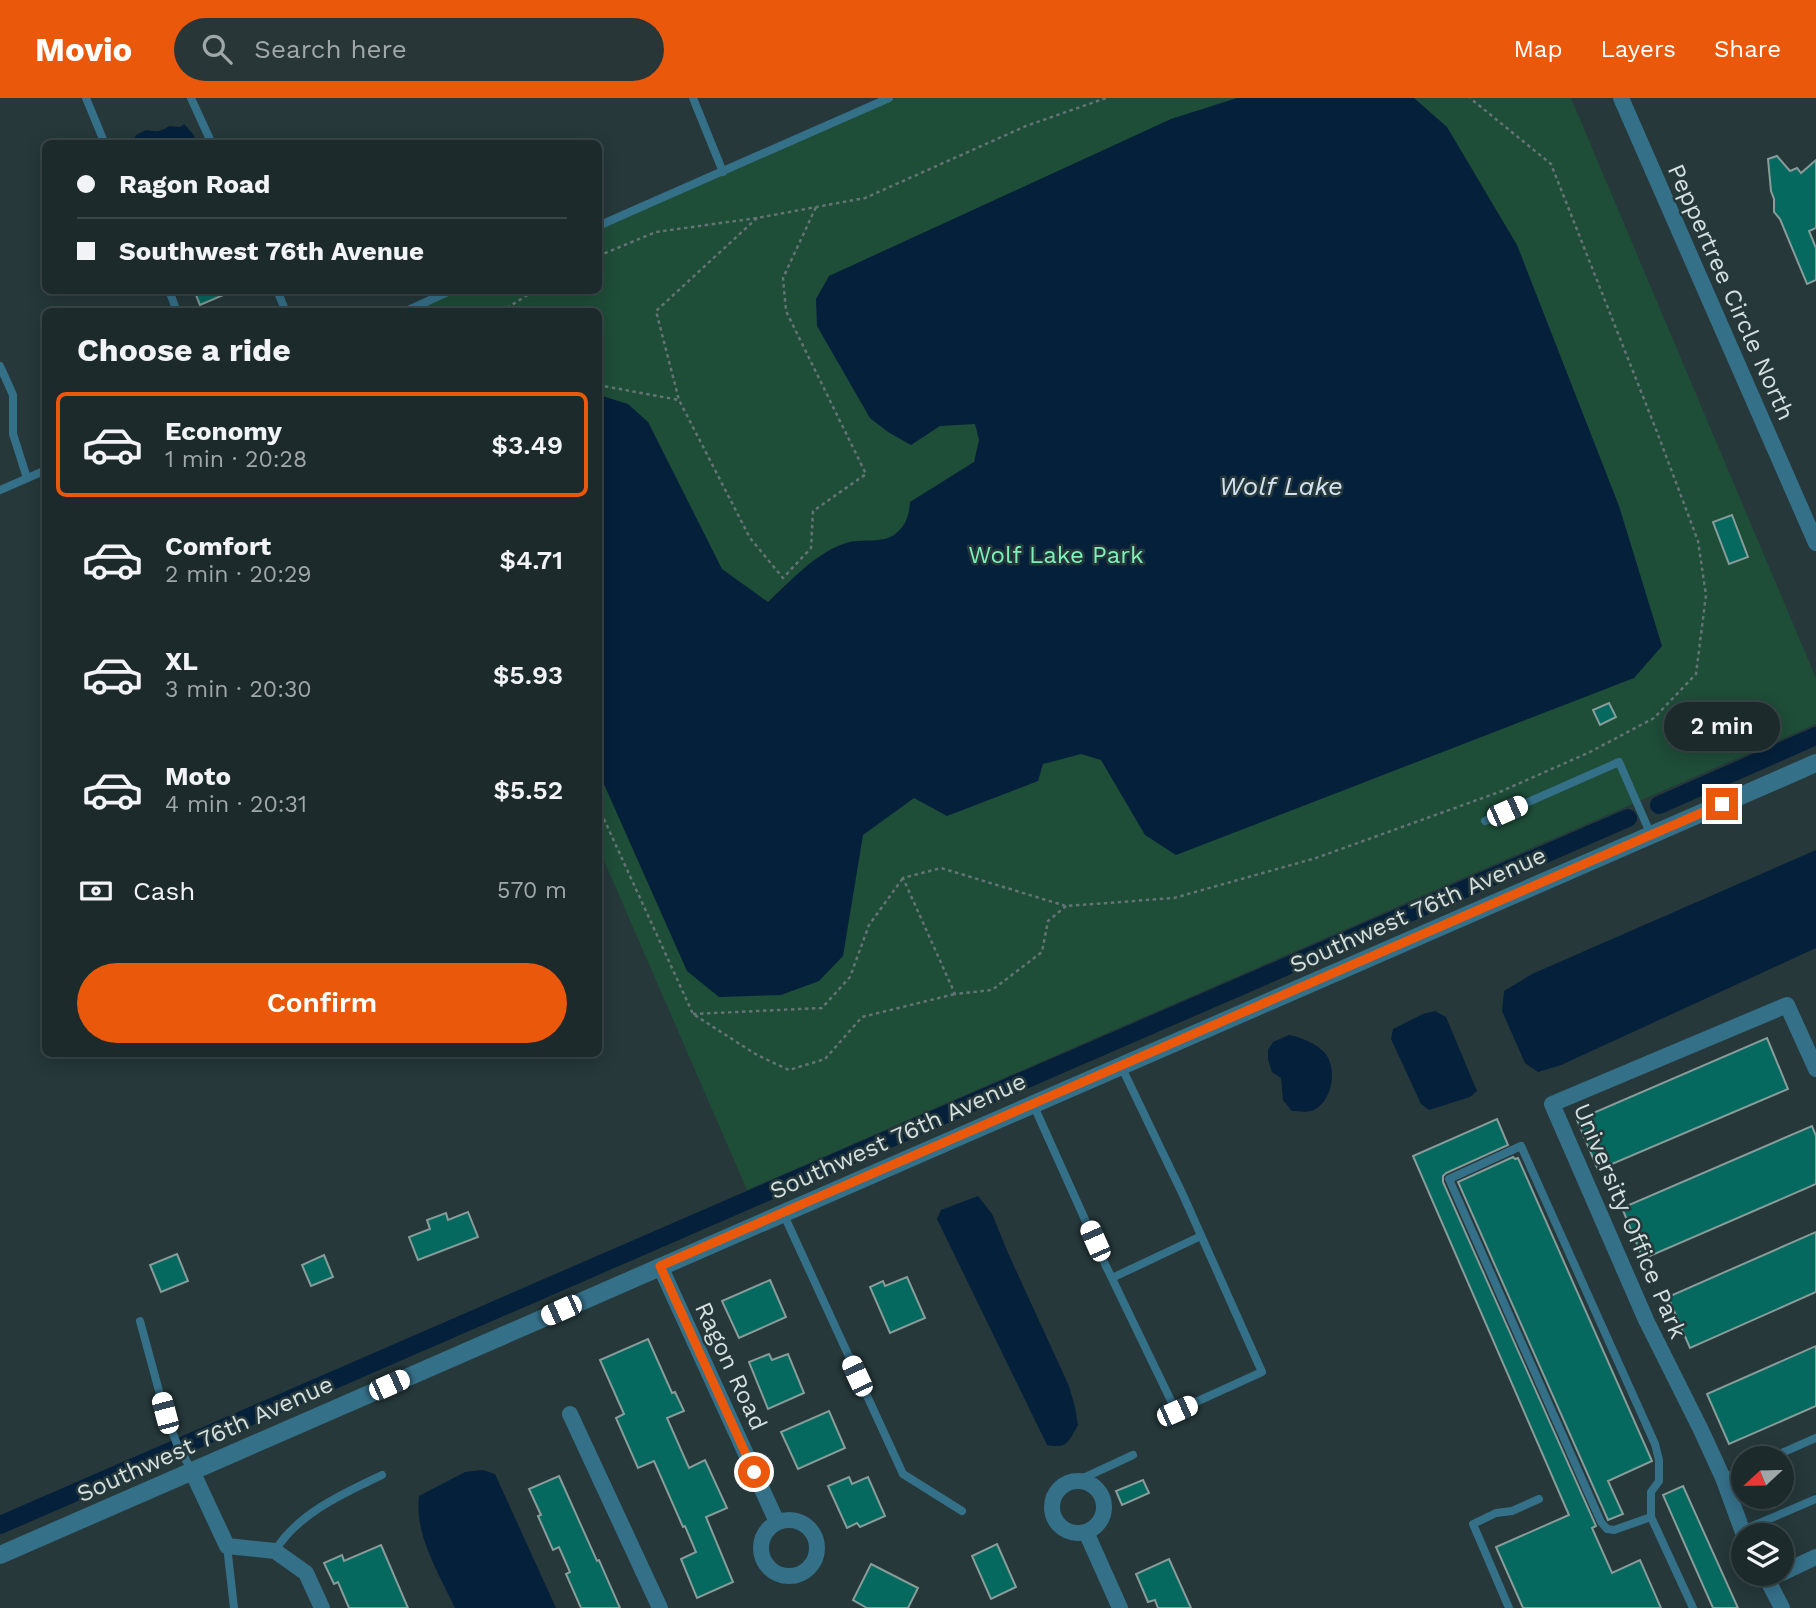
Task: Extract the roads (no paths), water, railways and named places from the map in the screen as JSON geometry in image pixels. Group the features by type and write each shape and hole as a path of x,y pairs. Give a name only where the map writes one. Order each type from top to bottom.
{"street":[{"name":"Peppertree Circle North","path":"1621,98 1816,543"},
{"name":"Southwest 76th Avenue","path":"0,1555 1816,763"},
{"name":"University Office Park","path":"1740,1523 1723,1478 1646,1320 1552,1104 1787,1005 1816,1069"},
{"name":"Ragon Road","path":"660,1266 777,1522"},
{"path":"570,1414 660,1608"},
{"path":"192,1471 227,1546 275,1551 306,1573 322,1608"},
{"path":"1077,1481 1093,1486 1104,1507 1094,1528 1078,1533 1061,1527 1052,1512 1052,1503 1060,1487 1077,1481"},
{"path":"1086,1532 1120,1608"},
{"path":"1794,1567 1816,1558"},
{"path":"1773,1586 1773,1608"},
{"path":"1776,1586 1782,1608"}],"lane":[{"path":"86,98 103,140"},
{"path":"191,98 210,140"},
{"path":"693,98 723,172"},
{"path":"602,224 890,98"},
{"path":"413,308 443,294"},
{"path":"0,366 12,395 13,434 27,478"},
{"path":"0,490 42,472"},
{"path":"1485,821 1619,762 1651,835"},
{"path":"1033,1104 1112,1278 1177,1411 1262,1372 1121,1066"},
{"path":"1651,1517 1614,1530 1601,1522 1449,1179 1521,1146 1655,1444 1659,1460 1659,1481 1651,1492 1651,1517 1693,1608"},
{"path":"783,1213 902,1474 962,1511"},
{"path":"1112,1278 1201,1236"},
{"path":"140,1321 165,1413 177,1444 192,1471"},
{"path":"1794,1448 1816,1438"},
{"path":"1077,1481 1133,1455"},
{"path":"275,1551 298,1522 354,1488 382,1475"},
{"path":"1723,1478 1731,1475"},
{"path":"1510,1608 1473,1524 1496,1513 1512,1511 1539,1499"},
{"path":"1765,1523 1816,1499"},
{"path":"227,1546 234,1608"}],"water":[{"name":"Wolf Lake","path":"1237,98 1414,98 1447,127 1517,245 1619,506 1662,646 1634,678 1176,855 1145,835 1101,760 1081,754 1043,764 1038,781 947,816 914,798 863,835 843,956 819,981 781,995 719,997 687,971 602,780 602,396 628,404 648,422 722,569 768,602 824,553 852,542 883,539 894,535 906,520 910,502 974,462 979,440 975,424 940,426 911,445 870,418 817,326 816,299 829,276 1171,119"},
{"path":"184,124 196,140 134,140 136,135 146,130 180,127"},
{"path":"1816,850 1816,948 1561,1065 1538,1072 1525,1063 1502,1011 1504,991 1532,974"},
{"path":"1435,1011 1446,1017 1477,1091 1470,1097 1429,1110 1421,1104 1391,1039 1393,1029"},
{"path":"1289,1035 1316,1046 1324,1052 1331,1066 1331,1083 1326,1099 1312,1111 1292,1111 1283,1100 1281,1078 1272,1072 1268,1060 1268,1050 1273,1042"},
{"path":"978,1196 992,1214 1069,1386 1078,1425 1063,1445 1047,1445 937,1219 941,1210"},
{"path":"483,1470 495,1474 556,1608 455,1608 424,1539 418,1510 419,1496 465,1472"}],"waterway":[{"path":"1659,805 1816,736"},
{"path":"0,1525 1628,818"}],"park label":[{"name":"Wolf Lake Park","path":"1056,555"}]}
